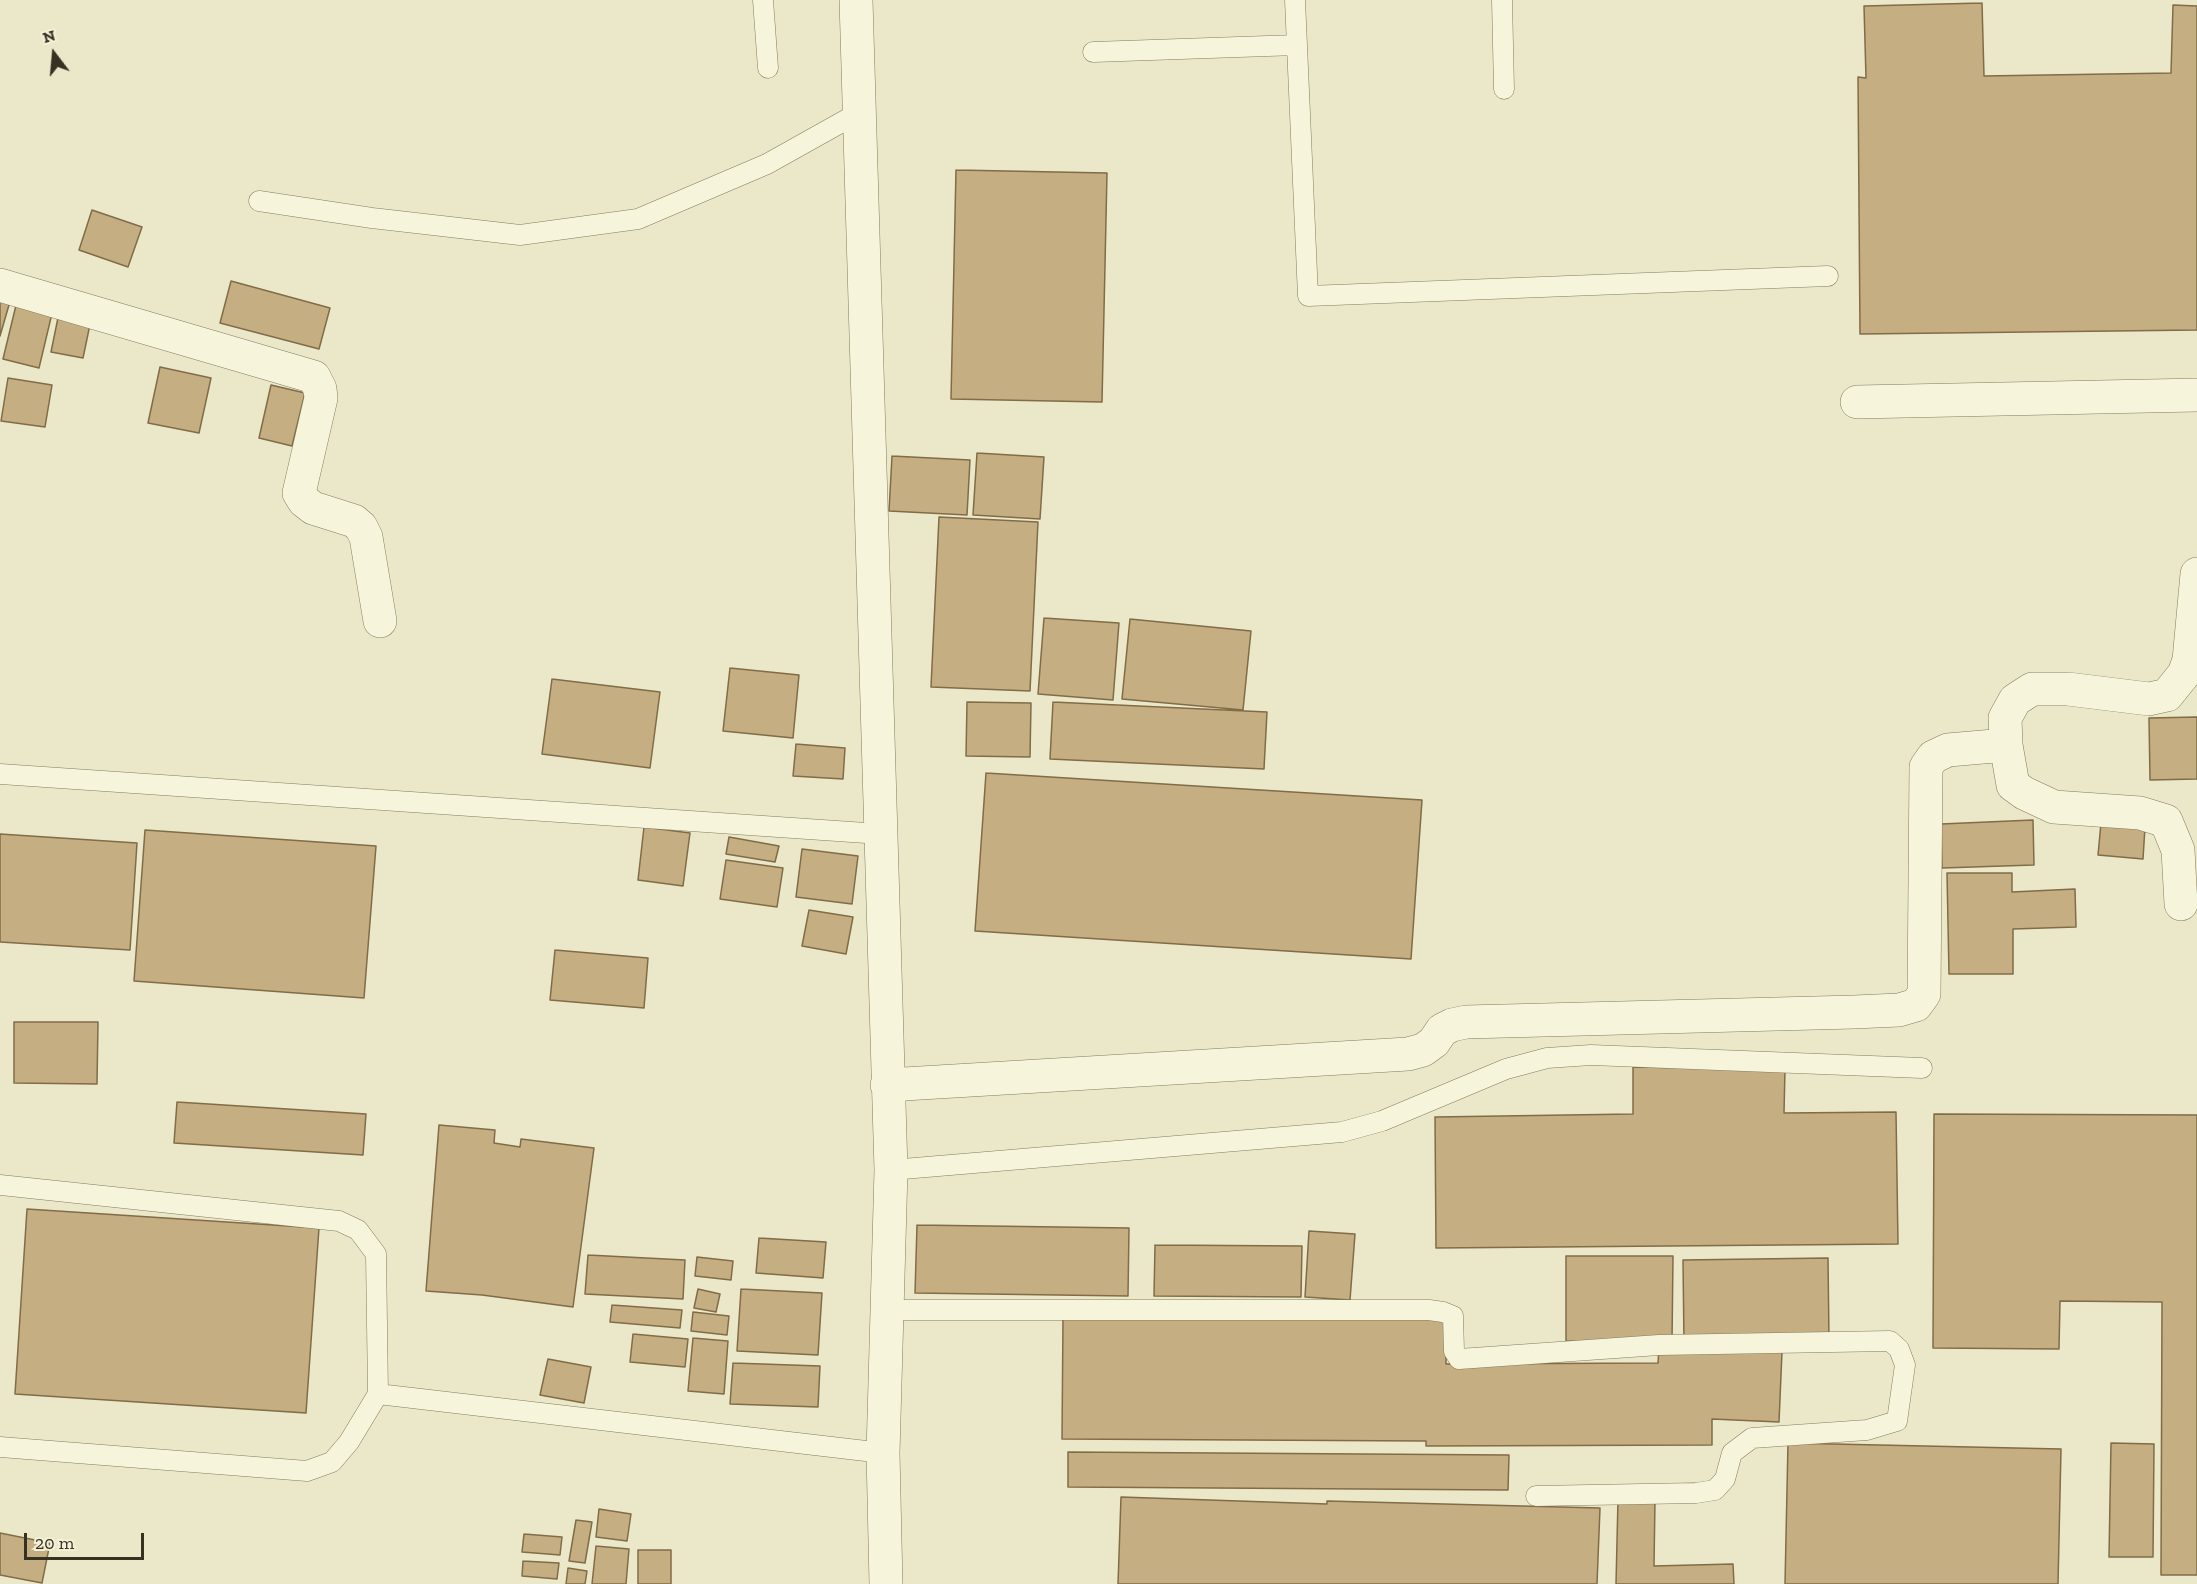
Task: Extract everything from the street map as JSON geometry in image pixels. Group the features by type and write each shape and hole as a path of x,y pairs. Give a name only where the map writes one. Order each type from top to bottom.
{"street":[{"path":"856,0 891,1170 883,1453 886,1584"},
{"path":"0,285 315,377 321,398 299,493 304,501 313,508 354,521 361,527 366,537 380,621"},
{"path":"1857,402 2197,395"},
{"path":"2181,904 2178,850 2166,821 2140,813 2054,807 2013,785 2006,745 2005,718 2015,700 2032,689 2068,689 2149,699 2168,695 2184,674 2189,660 2197,574"},
{"path":"887,1085 1408,1054 1423,1050 1434,1042 1442,1030 1466,1022 1854,1012 1899,1010 1916,1005 1924,994 1926,767 1933,757 1948,750 2006,745"}],"lane":[{"path":"763,0 768,68"},
{"path":"1295,0 1308,296 1828,276"},
{"path":"1502,0 1504,89"},
{"path":"1093,52 1297,45"},
{"path":"259,201 372,218 520,235 638,219 767,164 860,112"},
{"path":"0,774 880,834"},
{"path":"891,1170 1342,1132 1382,1121 1506,1070 1547,1058 1591,1055 1922,1068"},
{"path":"0,1185 339,1221 358,1230 375,1254 378,1394 349,1442 332,1462 307,1471 0,1447"},
{"path":"888,1310 1429,1310 1453,1316 1454,1351 1459,1359 1659,1345 1890,1341 1899,1348 1905,1365 1897,1422 1867,1430 1752,1438 1732,1453 1725,1479 1716,1490 1696,1493 1536,1496"},
{"path":"378,1394 883,1453"}],"building":[{"path":"1982,3 1984,76 2171,73 2173,5 2197,6 2197,330 1860,334 1858,77 1866,78 1864,6"},
{"path":"956,170 1107,173 1102,402 951,399"},
{"path":"92,210 142,227 128,267 79,250"},
{"path":"231,281 330,308 319,349 220,323"},
{"path":"0,294 11,298 0,336"},
{"path":"18,297 54,305 39,368 3,359"},
{"path":"60,308 92,315 83,358 51,352"},
{"path":"160,367 211,378 199,433 148,423"},
{"path":"8,378 52,385 45,427 1,421"},
{"path":"271,385 305,393 292,446 259,438"},
{"path":"977,453 1044,457 1040,519 973,515"},
{"path":"892,456 970,460 967,515 889,511"},
{"path":"939,517 1038,522 1030,691 931,687"},
{"path":"1044,618 1119,623 1113,700 1038,694"},
{"path":"1130,619 1251,631 1243,710 1122,699"},
{"path":"730,668 799,675 793,738 723,731"},
{"path":"552,679 660,692 650,768 542,754"},
{"path":"967,702 1031,703 1030,757 966,756"},
{"path":"1053,702 1267,712 1264,769 1050,759"},
{"path":"2197,717 2197,779 2150,780 2149,718"},
{"path":"796,744 845,748 843,779 793,776"},
{"path":"986,773 1422,800 1411,959 975,931"},
{"path":"2033,820 2034,865 1942,868 1941,824"},
{"path":"2101,823 2145,827 2143,859 2098,855"},
{"path":"644,827 690,833 683,886 638,880"},
{"path":"145,830 376,846 364,998 134,981"},
{"path":"0,834 137,843 130,950 0,942"},
{"path":"729,837 779,846 775,862 726,854"},
{"path":"802,849 858,856 852,904 796,897"},
{"path":"726,860 783,868 777,907 720,899"},
{"path":"1947,873 2012,873 2012,892 2075,889 2076,927 2013,929 2013,974 1949,974"},
{"path":"809,910 853,917 846,954 802,946"},
{"path":"555,950 648,958 644,1008 550,1000"},
{"path":"14,1022 98,1022 97,1084 14,1083"},
{"path":"1633,1067 1785,1069 1784,1113 1896,1112 1898,1244 1436,1248 1435,1117 1633,1114"},
{"path":"177,1102 366,1114 363,1155 174,1143"},
{"path":"1934,1114 2197,1115 2197,1575 2161,1575 2162,1302 2060,1301 2059,1349 1933,1348"},
{"path":"439,1125 495,1130 494,1143 520,1147 521,1139 594,1148 573,1307 482,1295 426,1291"},
{"path":"27,1209 319,1228 306,1413 15,1394"},
{"path":"917,1225 1129,1228 1128,1296 915,1293"},
{"path":"1309,1231 1355,1234 1350,1300 1305,1297"},
{"path":"759,1238 826,1242 823,1278 756,1273"},
{"path":"1155,1245 1302,1246 1301,1297 1154,1296"},
{"path":"588,1255 685,1260 683,1299 585,1294"},
{"path":"1566,1256 1673,1256 1672,1342 1566,1341"},
{"path":"697,1257 733,1261 731,1280 695,1276"},
{"path":"1828,1258 1829,1340 1684,1343 1683,1260"},
{"path":"698,1289 720,1294 716,1312 694,1308"},
{"path":"741,1289 822,1293 818,1355 737,1351"},
{"path":"612,1305 682,1310 680,1328 610,1322"},
{"path":"693,1312 729,1316 727,1335 691,1331"},
{"path":"1063,1318 1446,1319 1446,1364 1658,1363 1659,1348 1782,1352 1779,1422 1712,1419 1712,1445 1426,1446 1426,1441 1062,1439"},
{"path":"633,1334 688,1339 685,1367 630,1362"},
{"path":"693,1338 728,1341 724,1394 688,1391"},
{"path":"548,1359 591,1367 584,1403 540,1395"},
{"path":"733,1363 820,1366 818,1407 730,1404"},
{"path":"1788,1443 2061,1449 2058,1584 1785,1584"},
{"path":"2111,1443 2154,1444 2153,1557 2109,1557"},
{"path":"1068,1452 1509,1455 1508,1490 1068,1487"},
{"path":"1121,1497 1327,1504 1327,1501 1600,1508 1597,1584 1118,1584"},
{"path":"1618,1499 1655,1499 1654,1566 1733,1564 1734,1584 1616,1584"},
{"path":"599,1509 631,1514 627,1541 596,1537"},
{"path":"576,1520 592,1522 585,1563 569,1561"},
{"path":"0,1533 50,1543 42,1583 0,1575"},
{"path":"524,1534 562,1537 560,1555 522,1552"},
{"path":"596,1546 629,1549 626,1584 592,1584"},
{"path":"638,1550 671,1550 671,1584 638,1584"},
{"path":"523,1561 559,1563 557,1579 522,1576"},
{"path":"568,1568 587,1571 585,1584 566,1584"}]}
